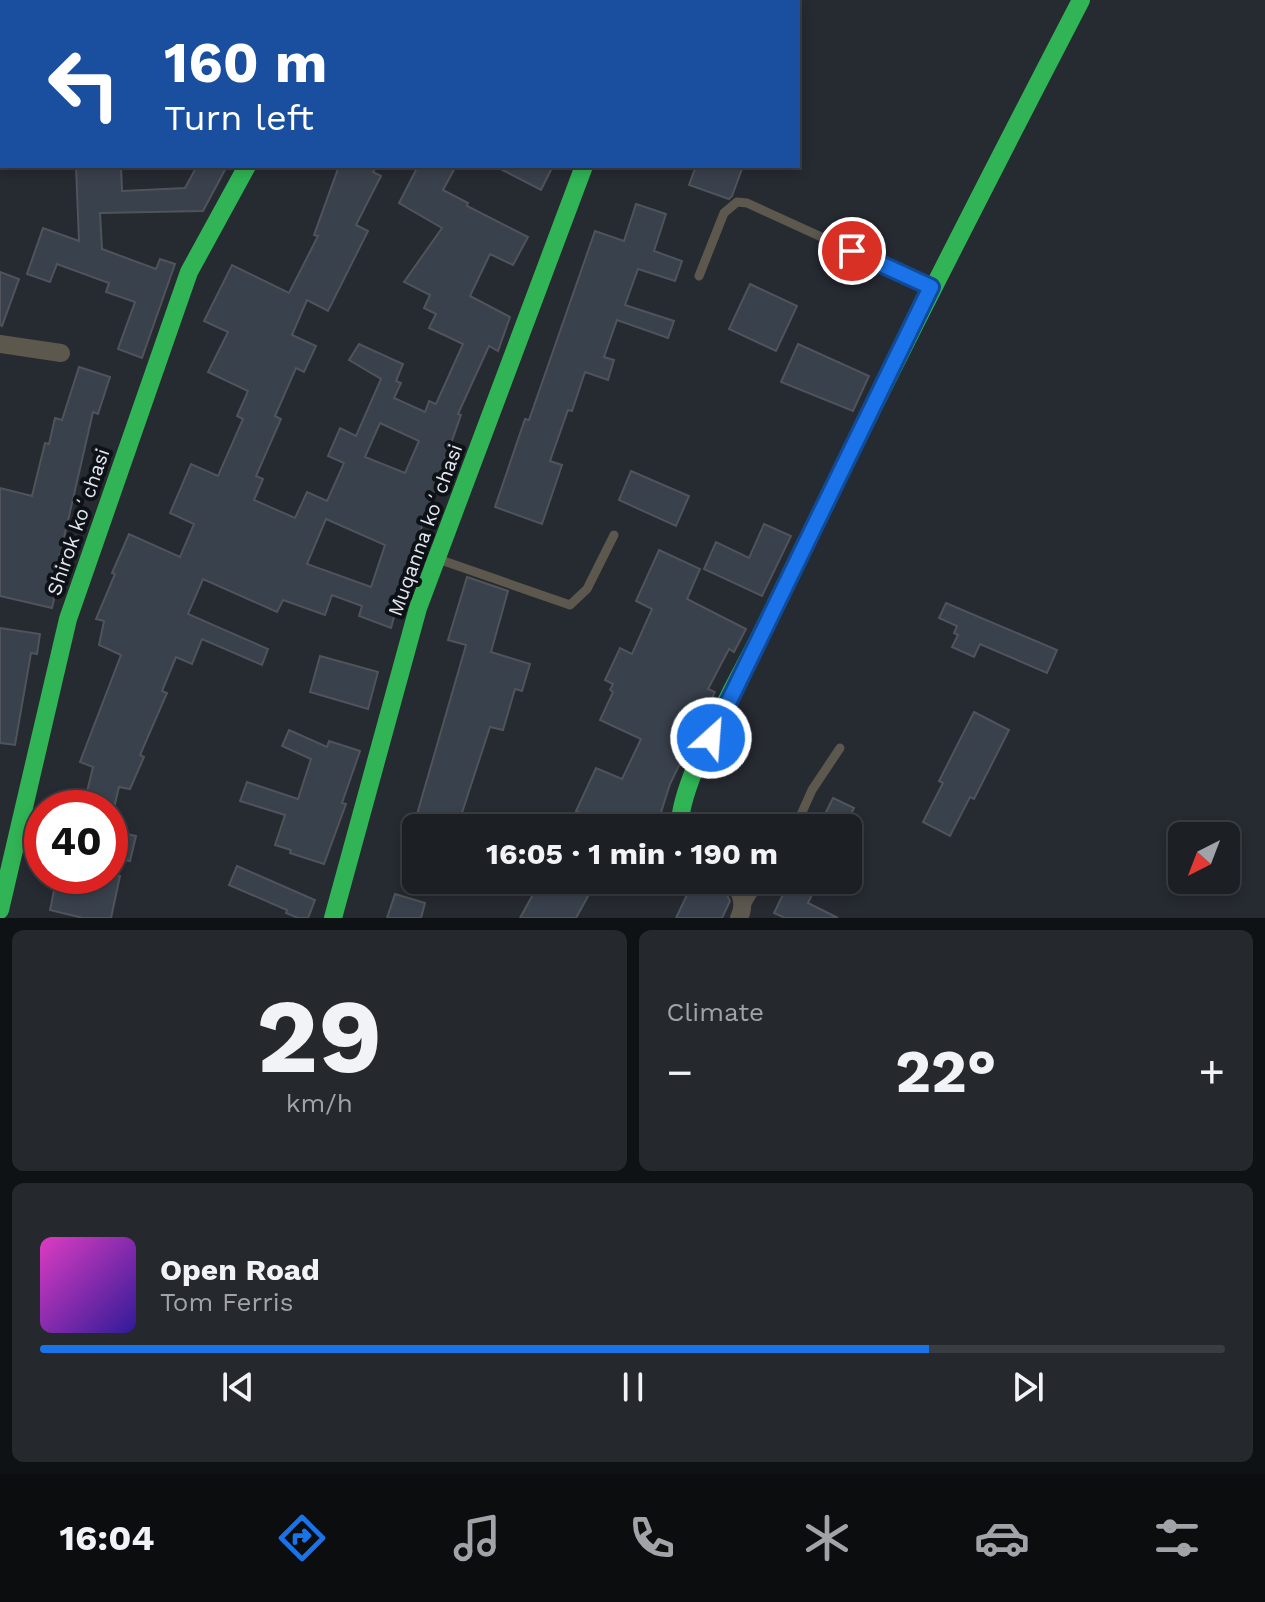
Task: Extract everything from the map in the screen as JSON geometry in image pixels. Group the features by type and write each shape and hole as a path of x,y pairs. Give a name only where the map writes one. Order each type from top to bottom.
{"street":[{"path":"679,814 685,791 931,287 1081,0"},
{"name":"Shirok koʻchasi","path":"0,910 68,619 189,272 246,168"},
{"name":"Muqanna koʻchasi","path":"333,918 418,608 583,168"},
{"path":"0,344 61,353"},
{"path":"740,894 741,914"}],"lane":[{"path":"699,276 724,213 737,202 747,203 931,287"},
{"path":"437,559 570,605 587,589 614,535"},
{"path":"801,814 812,790 840,748"},
{"path":"741,914 753,894"}],"building":[{"path":"76,168 121,168 122,191 185,188 196,168 226,168 203,211 100,213 102,249 156,269 160,259 175,264 142,358 118,349 135,302 106,292 109,283 57,264 50,282 27,274 43,228 79,241"},
{"path":"338,168 376,168 373,172 381,176 356,225 368,231 328,311 307,300 292,335 316,346 304,372 296,368 275,416 281,419 256,476 263,479 254,500 295,518 307,492 327,501 344,463 328,456 340,428 356,436 381,379 349,360 359,344 403,364 396,381 401,383 394,398 425,412 429,401 436,404 463,344 429,328 436,314 424,308 430,295 404,282 442,228 399,203 417,168 455,168 443,190 528,237 513,265 490,254 470,296 510,317 498,351 489,346 458,414 461,415 407,569 391,628 359,616 362,606 332,595 325,615 283,600 277,612 203,579 188,614 268,649 262,665 202,639 192,664 176,657 162,691 167,693 140,755 144,757 130,789 87,790 93,767 80,762 121,655 99,645 104,621 96,619 115,574 112,573 129,534 180,557 194,524 170,513 191,464 218,476 243,419 237,416 248,391 208,372 228,332 204,321 232,265 289,293 318,236 314,235","holes":["380,423 419,441 405,473 365,457","326,519 385,545 371,587 307,564"]},
{"path":"499,168 552,168 541,190"},
{"path":"695,168 742,168 729,199 689,185"},
{"path":"636,204 666,214 654,251 682,261 675,281 638,269 625,305 674,321 668,338 617,320 604,357 614,360 608,380 585,372 572,411 568,410 550,461 562,465 542,524 495,507 595,231 624,241"},
{"path":"0,272 19,279 2,326 0,325"},
{"path":"750,284 797,306 776,351 729,329"},
{"path":"798,344 869,376 853,411 781,382"},
{"path":"79,367 110,377 98,414 93,412 58,564 62,565 52,608 0,596 0,488 32,496 45,443 49,444 55,418 62,420"},
{"path":"631,471 689,496 676,526 619,500"},
{"path":"764,524 791,536 762,596 704,569 716,542 749,558"},
{"path":"659,550 700,569 687,599 746,629 734,652 729,649 708,689 715,692 670,784 660,814 583,814 576,811 596,768 622,779 641,739 600,720 613,692 610,690 613,684 605,680 620,648 632,654 652,609 636,601"},
{"path":"467,577 508,591 491,652 530,664 522,691 515,689 503,730 490,727 462,814 417,814 466,645 448,640"},
{"path":"946,603 1057,650 1047,673 980,644 974,657 952,647 958,635 954,633 957,626 939,618"},
{"path":"0,628 40,634 37,654 31,653 15,745 0,743"},
{"path":"320,656 378,672 368,709 310,692"},
{"path":"974,712 1009,730 974,799 970,797 950,836 923,822 943,783 939,781"},
{"path":"289,730 327,747 329,741 360,751 342,803 346,804 324,864 275,845 285,815 240,801 247,782 298,799 311,759 282,746"},
{"path":"833,798 854,808 851,814 825,814"},
{"path":"128,834 136,836 128,861"},
{"path":"237,866 315,900 308,918 286,913 287,910 229,885"},
{"path":"53,894 116,894 111,918 83,918 50,910"},
{"path":"395,894 425,903 421,918 387,918"},
{"path":"533,894 589,894 576,918 520,918"},
{"path":"687,894 725,894 730,901 722,918 676,918"},
{"path":"783,894 812,894 808,903 838,918 785,918 774,913"}],"traffic: fast":[{"path":"681,814 688,786 712,731 1081,0"},
{"path":"0,910 68,619 189,272 246,168"},
{"path":"333,918 418,608 583,168"}],"route":[{"path":"711,738 931,287 852,251"}]}
